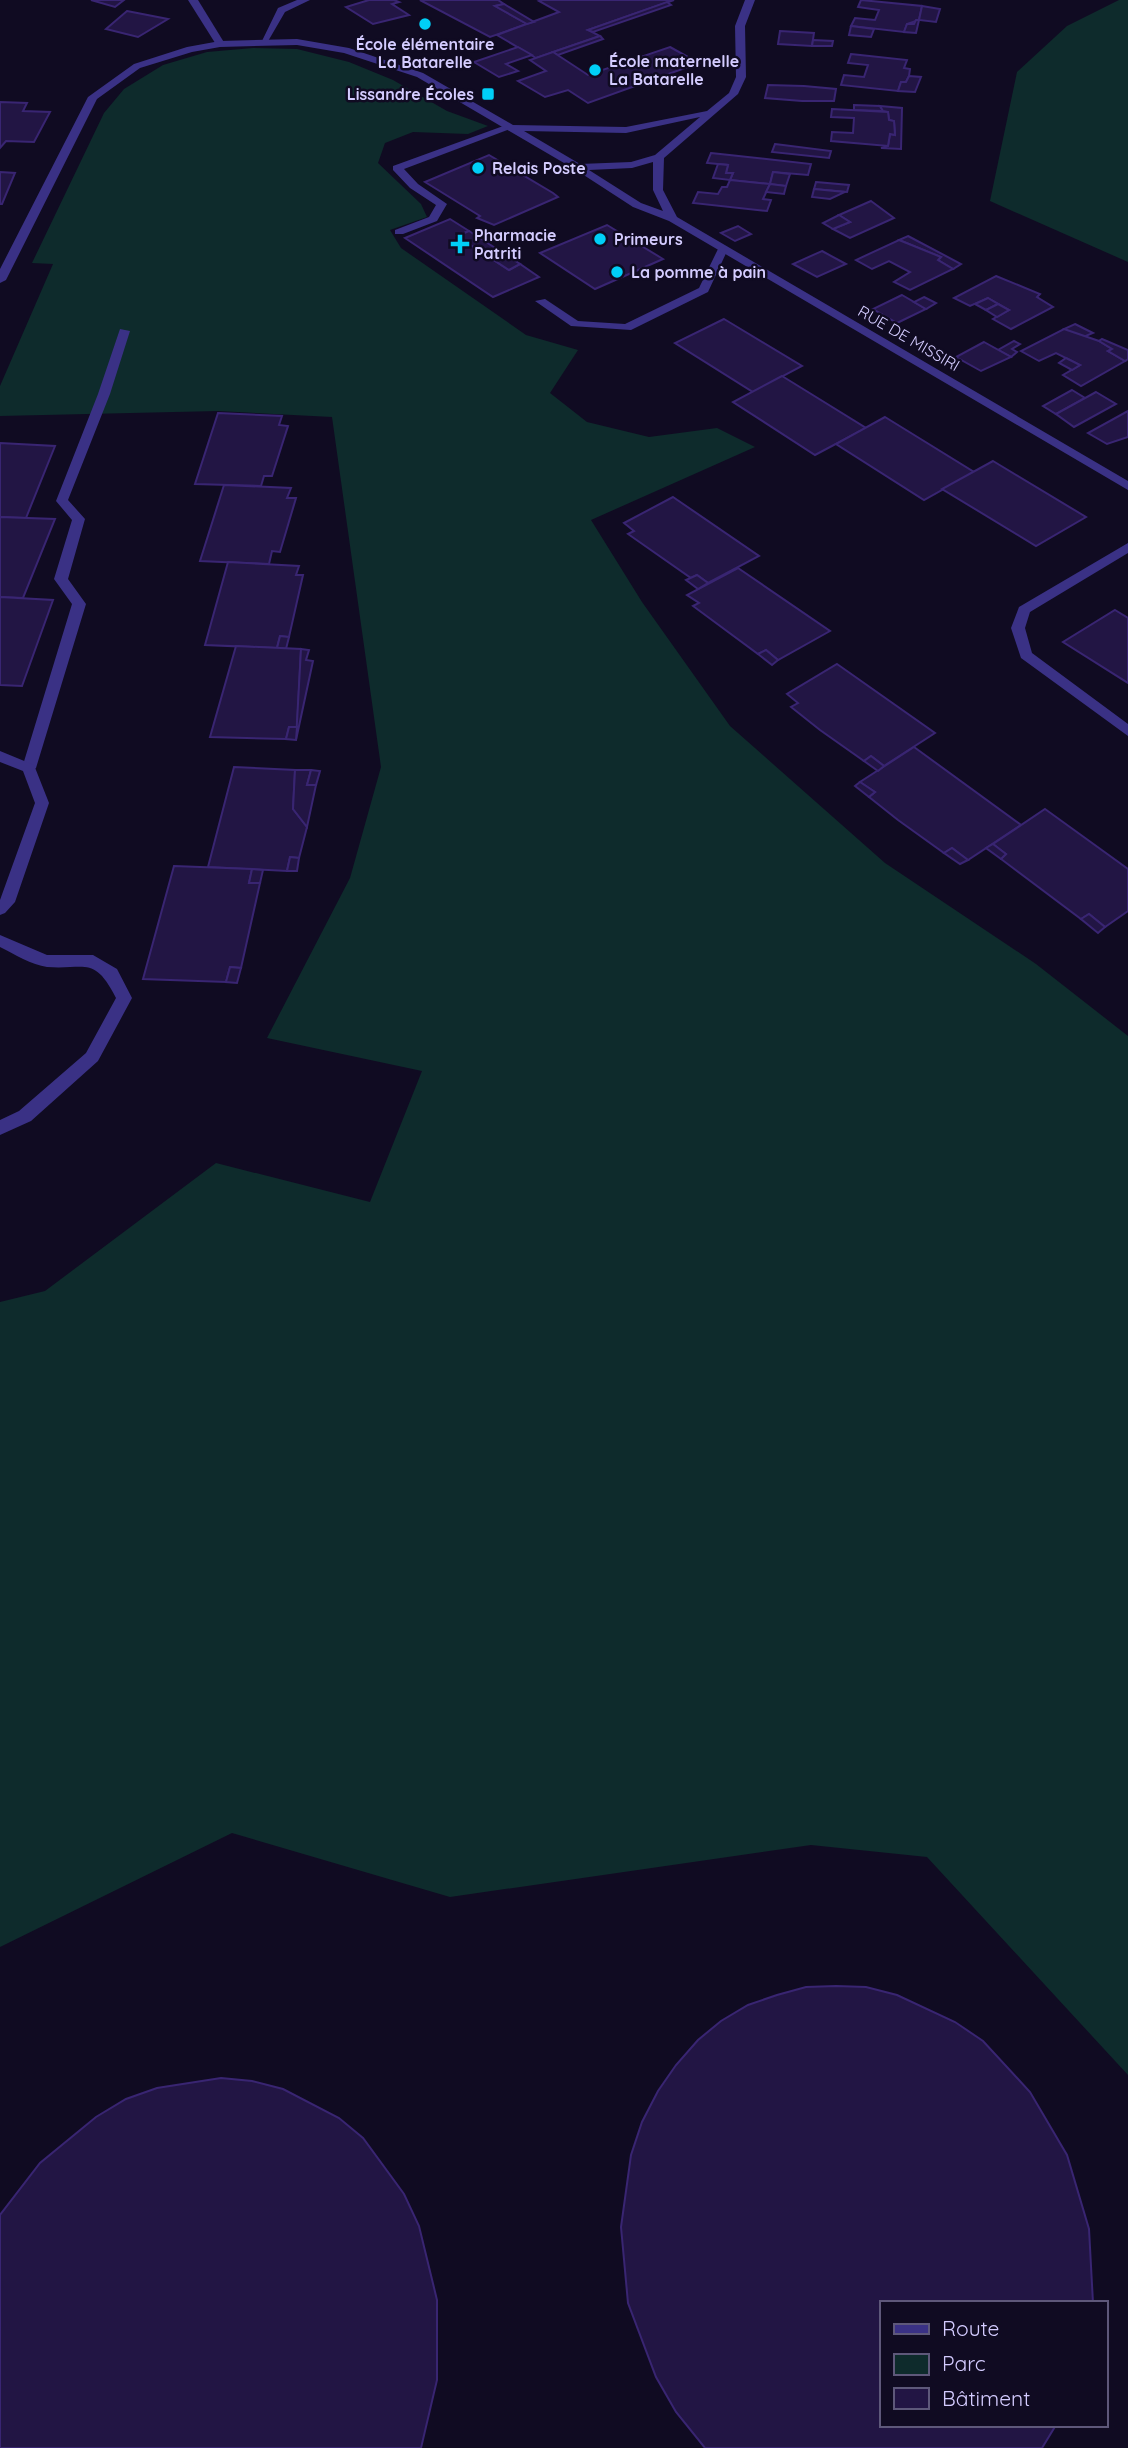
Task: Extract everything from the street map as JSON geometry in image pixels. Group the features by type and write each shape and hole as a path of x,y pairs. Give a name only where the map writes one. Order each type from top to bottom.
{"street":[{"path":"193,0 220,44"},
{"path":"264,41 281,10 305,0"},
{"path":"578,167 632,166 660,150 733,94 741,77 740,26 750,0"},
{"name":"RUE DE MISSIRI","path":"0,280 93,97 137,66 190,49 220,44 264,41 346,50 420,75 565,158 637,205 673,219 1128,486"},
{"path":"399,232 433,219 442,204 414,186 397,167 510,127 578,131 626,130 711,111"},
{"path":"626,130 647,136"},
{"path":"565,158 561,142 578,131"},
{"name":"RUE DE MISSIRI","path":"660,150 654,176 657,195 673,219"},
{"path":"541,302 575,324 627,328 704,290 723,249"},
{"path":"0,909 7,902 42,803 29,768 79,604 61,579 79,519 62,501 104,394 124,331"},
{"path":"1128,547 1024,610 1018,628 1026,655 1128,731"},
{"path":"0,756 29,768"},
{"path":"0,941 46,961 87,959 111,972 124,998 92,1058 25,1116 0,1128"}],"green space":[{"path":"1119,0 1128,0 1128,262 990,201 1017,72 1067,26"},
{"path":"253,48 297,49 349,62 393,80 447,111 488,126 468,134 413,132 385,143 378,163 421,204 427,217 390,230 401,248 526,335 578,350 550,393 587,422 649,437 717,428 755,447 591,520 642,602 730,726 885,863 1036,964 1128,1036 1128,2075 927,1857 811,1845 450,1897 232,1833 0,1947 0,1302 45,1291 216,1163 370,1202 422,1071 267,1038 350,878 381,767 332,417 218,411 0,416 0,386 53,264 32,263 104,113 124,89 163,65 207,52"}],"building":[{"path":"91,0 124,0 115,7"},
{"path":"369,0 394,0 399,2 392,4 409,15 373,24 346,7"},
{"path":"420,0 498,0 504,4 495,6 527,24 490,37"},
{"path":"542,0 674,0 588,30 600,36 536,58 497,35 559,12 539,1"},
{"path":"861,0 922,6 919,20 907,24 904,32 851,26 855,18 875,20 879,10 858,7"},
{"path":"667,2 671,5 593,32 588,30"},
{"path":"504,4 534,22 527,24 495,6"},
{"path":"922,6 940,9 936,22 919,20"},
{"path":"127,11 168,19 138,37 106,29"},
{"path":"919,20 916,33 904,32 907,24 914,24"},
{"path":"851,26 874,29 871,37 849,35"},
{"path":"780,31 814,33 812,46 778,44"},
{"path":"600,36 603,39 558,55 553,52"},
{"path":"813,40 833,41 832,46 812,46"},
{"path":"518,47 532,55 506,64 518,71 499,77 474,62"},
{"path":"670,47 699,63 588,103 568,90 545,97 518,81 546,71 530,60 553,52 588,75"},
{"path":"851,54 907,60 904,68 910,69 909,76 906,82 901,82 898,91 841,85 844,75 864,77 868,65 848,63"},
{"path":"909,76 921,77 915,92 898,91 901,82 906,82"},
{"path":"768,85 836,89 834,101 802,101 765,98"},
{"path":"0,102 27,103 23,111 50,112 34,142 6,141 0,148"},
{"path":"854,105 880,106 883,111 854,110"},
{"path":"880,106 902,108 901,149 881,148 888,146 890,134 895,135 894,121 889,120 888,112 883,111"},
{"path":"832,109 888,112 889,120 894,121 895,135 890,134 888,146 831,141 832,132 853,133 854,118 831,117"},
{"path":"775,144 831,151 829,158 772,152"},
{"path":"711,153 811,164 808,175 773,172 770,184 730,180 733,173 726,173 728,165 707,163"},
{"path":"489,155 558,197 494,225 477,218 480,216 425,182"},
{"path":"718,164 728,165 726,173 733,173 730,180 713,178"},
{"path":"0,172 15,173 2,204 0,204"},
{"path":"773,172 790,174 786,186 770,184"},
{"path":"730,180 770,184 763,199 771,200 767,211 693,203 698,192 718,194 722,187 727,187"},
{"path":"816,182 849,185 847,192 814,189"},
{"path":"770,184 786,186 784,194 766,192"},
{"path":"814,189 845,192 830,199 812,197"},
{"path":"871,201 894,218 850,238 833,229 850,222 839,215"},
{"path":"839,215 850,222 833,229 823,223"},
{"path":"450,219 469,231 457,236 509,270 520,264 539,277 493,297 405,238"},
{"path":"607,225 663,259 595,289 540,253"},
{"path":"738,226 751,234 735,241 721,233"},
{"path":"469,231 520,264 509,270 457,236"},
{"path":"908,236 961,264 953,269 938,260 941,257 899,240"},
{"path":"899,240 941,257 938,260 953,269 910,290 894,282 910,272 889,261 872,269 856,260"},
{"path":"822,251 846,264 817,277 793,264"},
{"path":"996,276 1040,294 1037,297 1053,307 1011,329 993,319 1009,310 988,298 970,306 954,298"},
{"path":"902,295 926,309 897,323 873,309"},
{"path":"924,297 936,303 926,309 914,302"},
{"path":"988,298 998,304 986,310 975,304"},
{"path":"998,304 1009,310 997,317 986,310"},
{"path":"724,319 802,366 753,392 675,343"},
{"path":"1075,324 1093,333 1081,338 1064,329"},
{"path":"1064,329 1099,341 1112,349 1108,351 1125,361 1081,386 1063,375 1080,365 1056,353 1039,361 1021,351"},
{"path":"1102,339 1128,350 1128,359 1125,361 1108,351 1112,349 1099,341"},
{"path":"1014,341 1020,344 1012,349 1017,352 1011,357 998,350"},
{"path":"984,342 1011,357 981,371 956,357"},
{"path":"1066,358 1080,365 1072,370 1059,363"},
{"path":"782,376 866,428 815,455 733,402"},
{"path":"1072,390 1085,398 1056,414 1043,406"},
{"path":"1096,392 1116,404 1074,427 1056,414"},
{"path":"1128,411 1128,437 1107,444 1088,433"},
{"path":"218,413 282,416 279,425 288,426 272,476 264,476 261,486 195,484"},
{"path":"885,417 974,472 924,500 836,444"},
{"path":"0,443 55,446 26,518 0,517"},
{"path":"993,461 1086,517 1036,546 942,489"},
{"path":"224,485 291,488 287,498 296,498 280,552 272,551 269,564 200,561"},
{"path":"673,497 759,556 708,583 697,575 691,578 628,534 634,531 624,523"},
{"path":"0,517 55,519 23,598 0,597"},
{"path":"228,562 299,566 296,575 303,575 289,637 280,636 277,648 205,645"},
{"path":"738,568 830,631 778,660 766,650 758,654 693,606 699,603 687,595"},
{"path":"697,575 708,583 698,589 686,580"},
{"path":"0,597 53,600 22,686 0,685"},
{"path":"1115,610 1128,618 1128,683 1063,642"},
{"path":"280,636 289,637 286,649 277,648"},
{"path":"236,646 301,649 297,727 289,727 286,739 210,737"},
{"path":"301,649 309,650 306,660 313,661 296,740"},
{"path":"766,650 778,660 772,665 758,654"},
{"path":"837,664 935,733 884,766 871,756 864,761 791,707 798,703 787,694"},
{"path":"289,727 297,727 296,740 286,739"},
{"path":"914,747 1021,825 968,860 952,848 944,853 898,820 869,797 875,792 860,782"},
{"path":"871,756 884,766 878,771 864,761"},
{"path":"234,767 295,770 293,809 307,827 299,858 290,857 287,871 208,867"},
{"path":"295,770 311,770 307,785 316,785 307,827 293,809"},
{"path":"311,770 320,771 316,785 307,785"},
{"path":"860,782 875,792 869,797 855,786"},
{"path":"1045,809 1128,869 1128,911 1105,927 1089,914 1081,919 1001,859 1006,854 993,844"},
{"path":"993,844 1006,854 1001,859 986,848"},
{"path":"952,848 968,860 960,864 944,853"},
{"path":"290,857 299,858 297,871 287,871"},
{"path":"174,866 252,869 249,883 260,883 241,968 230,967 226,982 143,979"},
{"path":"252,869 263,870 260,883 249,883"},
{"path":"1089,914 1105,927 1098,933 1081,919"},
{"path":"230,967 241,968 237,983 226,982"},
{"path":"806,1987 866,1987 897,1995 955,2022 983,2041 1030,2092 1067,2155 1089,2229 1093,2301 880,2301 880,2427 1055,2427 1042,2448 705,2448 676,2412 656,2377 628,2303 621,2227 631,2155 642,2122 658,2091 676,2065 698,2040 721,2021 748,2005"},
{"path":"221,2078 252,2081 283,2089 339,2118 363,2138 404,2194 419,2226 437,2300 437,2380 421,2448 0,2448 0,2215 40,2163 96,2117 126,2099 157,2088"}],"place":[{"name":"École élémentaire La Batarelle","path":"425,24"},
{"name":"École maternelle La Batarelle","path":"595,70"},
{"name":"Lissandre Écoles","path":"488,94"},
{"name":"Relais Poste","path":"478,168"},
{"name":"Primeurs","path":"600,239"},
{"name":"Pharmacie Patriti","path":"460,244"},
{"name":"La pomme à pain","path":"617,272"}]}
